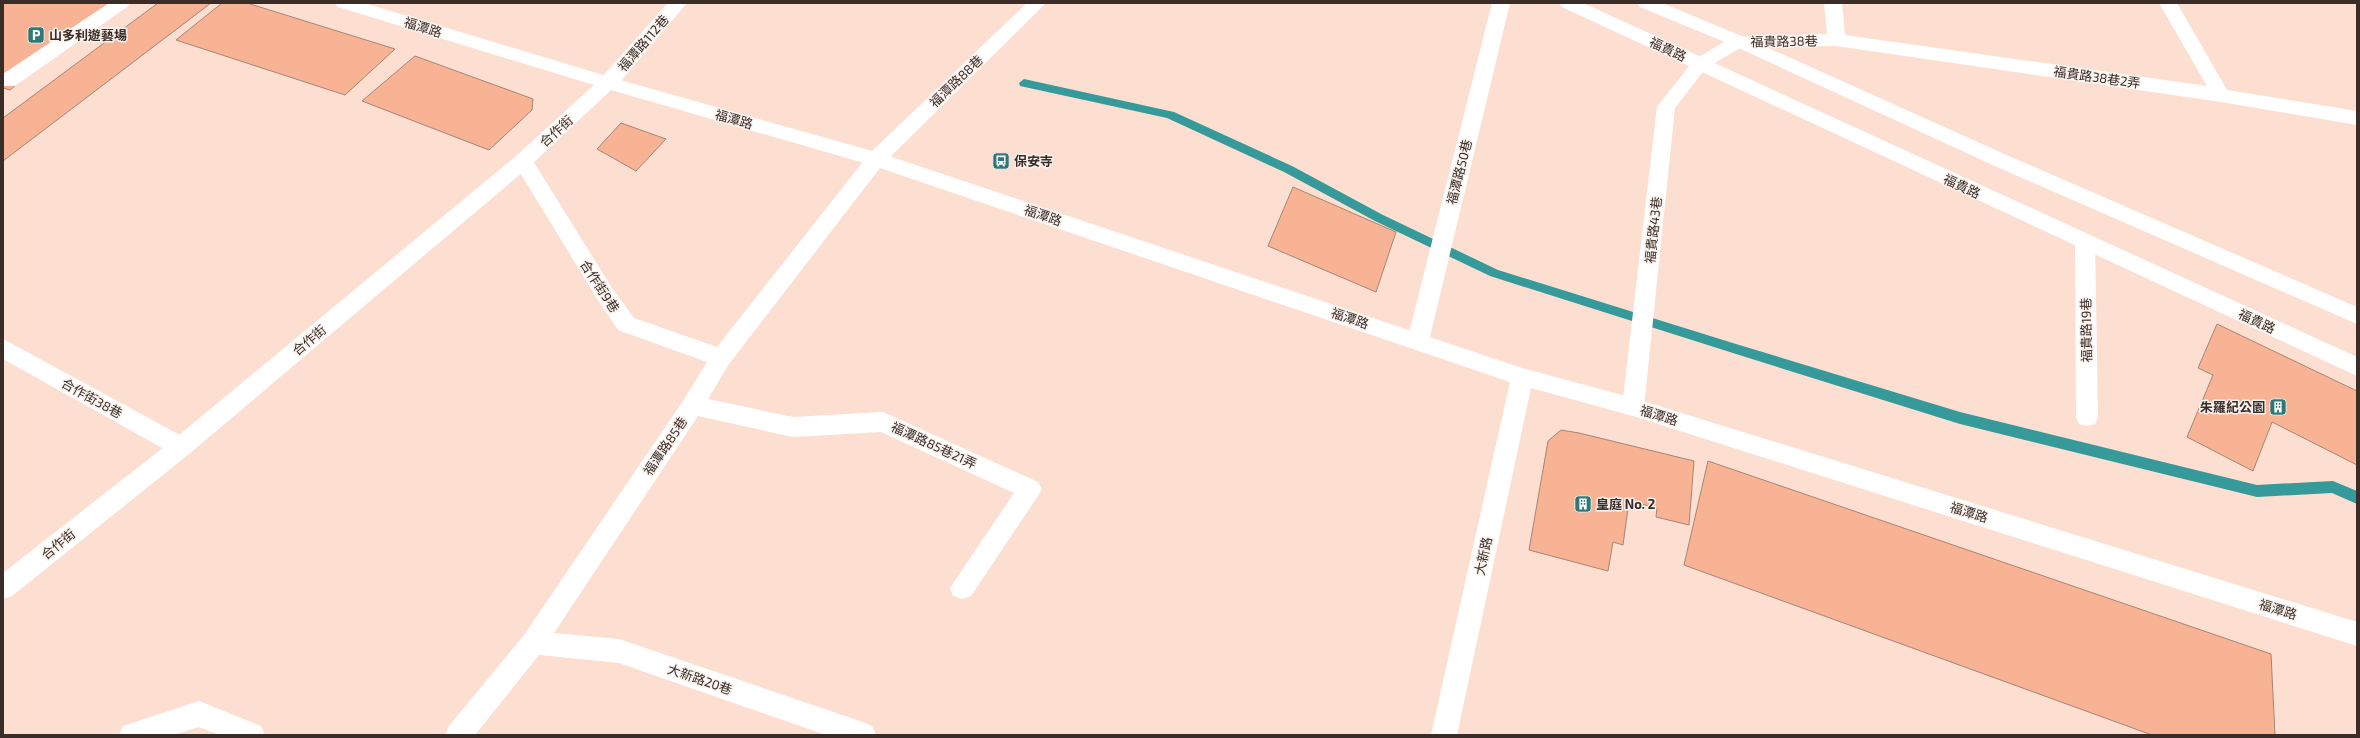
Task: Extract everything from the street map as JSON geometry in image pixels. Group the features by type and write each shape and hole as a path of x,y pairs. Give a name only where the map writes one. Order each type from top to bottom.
{"street":[{"path":"3,80 8,81 121,3"},
{"name":"福潭路","path":"344,3 608,83 876,159 1522,377 1633,407 2357,634"},
{"name":"福潭路112巷","path":"608,83 678,3"},
{"name":"福潭路88巷","path":"876,159 1037,3"},
{"name":"福潭路50巷","path":"1418,341 1502,3"},
{"name":"福貴路","path":"1568,3 2357,367"},
{"path":"1646,3 1738,41 2004,162 2357,316"},
{"name":"福貴路38巷","path":"1700,64 1738,41 1836,40 1833,3"},
{"path":"2168,3 2221,95"},
{"name":"福貴路38巷2弄","path":"1836,40 2221,95 2357,118"},
{"name":"福貴路43巷","path":"1633,407 1666,107 1700,64"},
{"name":"合作街","path":"3,588 181,447 523,161 608,83"},
{"name":"福潭路85巷","path":"458,735 533,643 693,405 721,358 876,159"},
{"name":"合作街9巷","path":"523,161 602,291 626,324 721,358"},
{"name":"福貴路19巷","path":"2085,242 2087,417"},
{"name":"合作街38巷","path":"3,348 181,447"},
{"name":"大新路","path":"1444,735 1522,377"},
{"name":"福潭路85巷21弄","path":"693,405 792,427 883,422 1030,489 962,588"},
{"name":"大新路20巷","path":"533,643 619,651 863,735"},
{"path":"132,735 199,714 252,735"}],"building":[{"name":"山多利遊藝場","path":"3,3 114,3 10,90 3,88"},
{"path":"158,3 211,3 3,161 3,118"},
{"path":"222,3 247,3 395,49 345,95 176,40"},
{"path":"415,56 533,99 532,110 489,150 362,101"},
{"path":"621,123 666,139 636,171 597,149"},
{"path":"1293,187 1396,232 1376,292 1268,246"},
{"name":"朱羅紀公園","path":"2217,324 2357,391 2357,465 2272,422 2253,471 2187,437 2213,375 2198,368"},
{"name":"皇庭 No. 2","path":"1561,430 1694,461 1689,525 1656,517 1657,508 1629,501 1623,545 1613,542 1608,571 1529,550 1548,441"},
{"path":"1708,461 2271,654 2275,735 2152,735 1684,565"}],"waterway":[{"path":"1024,83 1170,115 1288,169 1379,218 1494,273 1736,349 1960,418 2257,491 2333,487 2357,498"}],"place":[{"name":"山多利遊藝場","path":"36,35"},
{"name":"保安寺","path":"1001,161"},
{"name":"朱羅紀公園","path":"2278,407"},
{"name":"皇庭 No. 2","path":"1583,504"}]}
